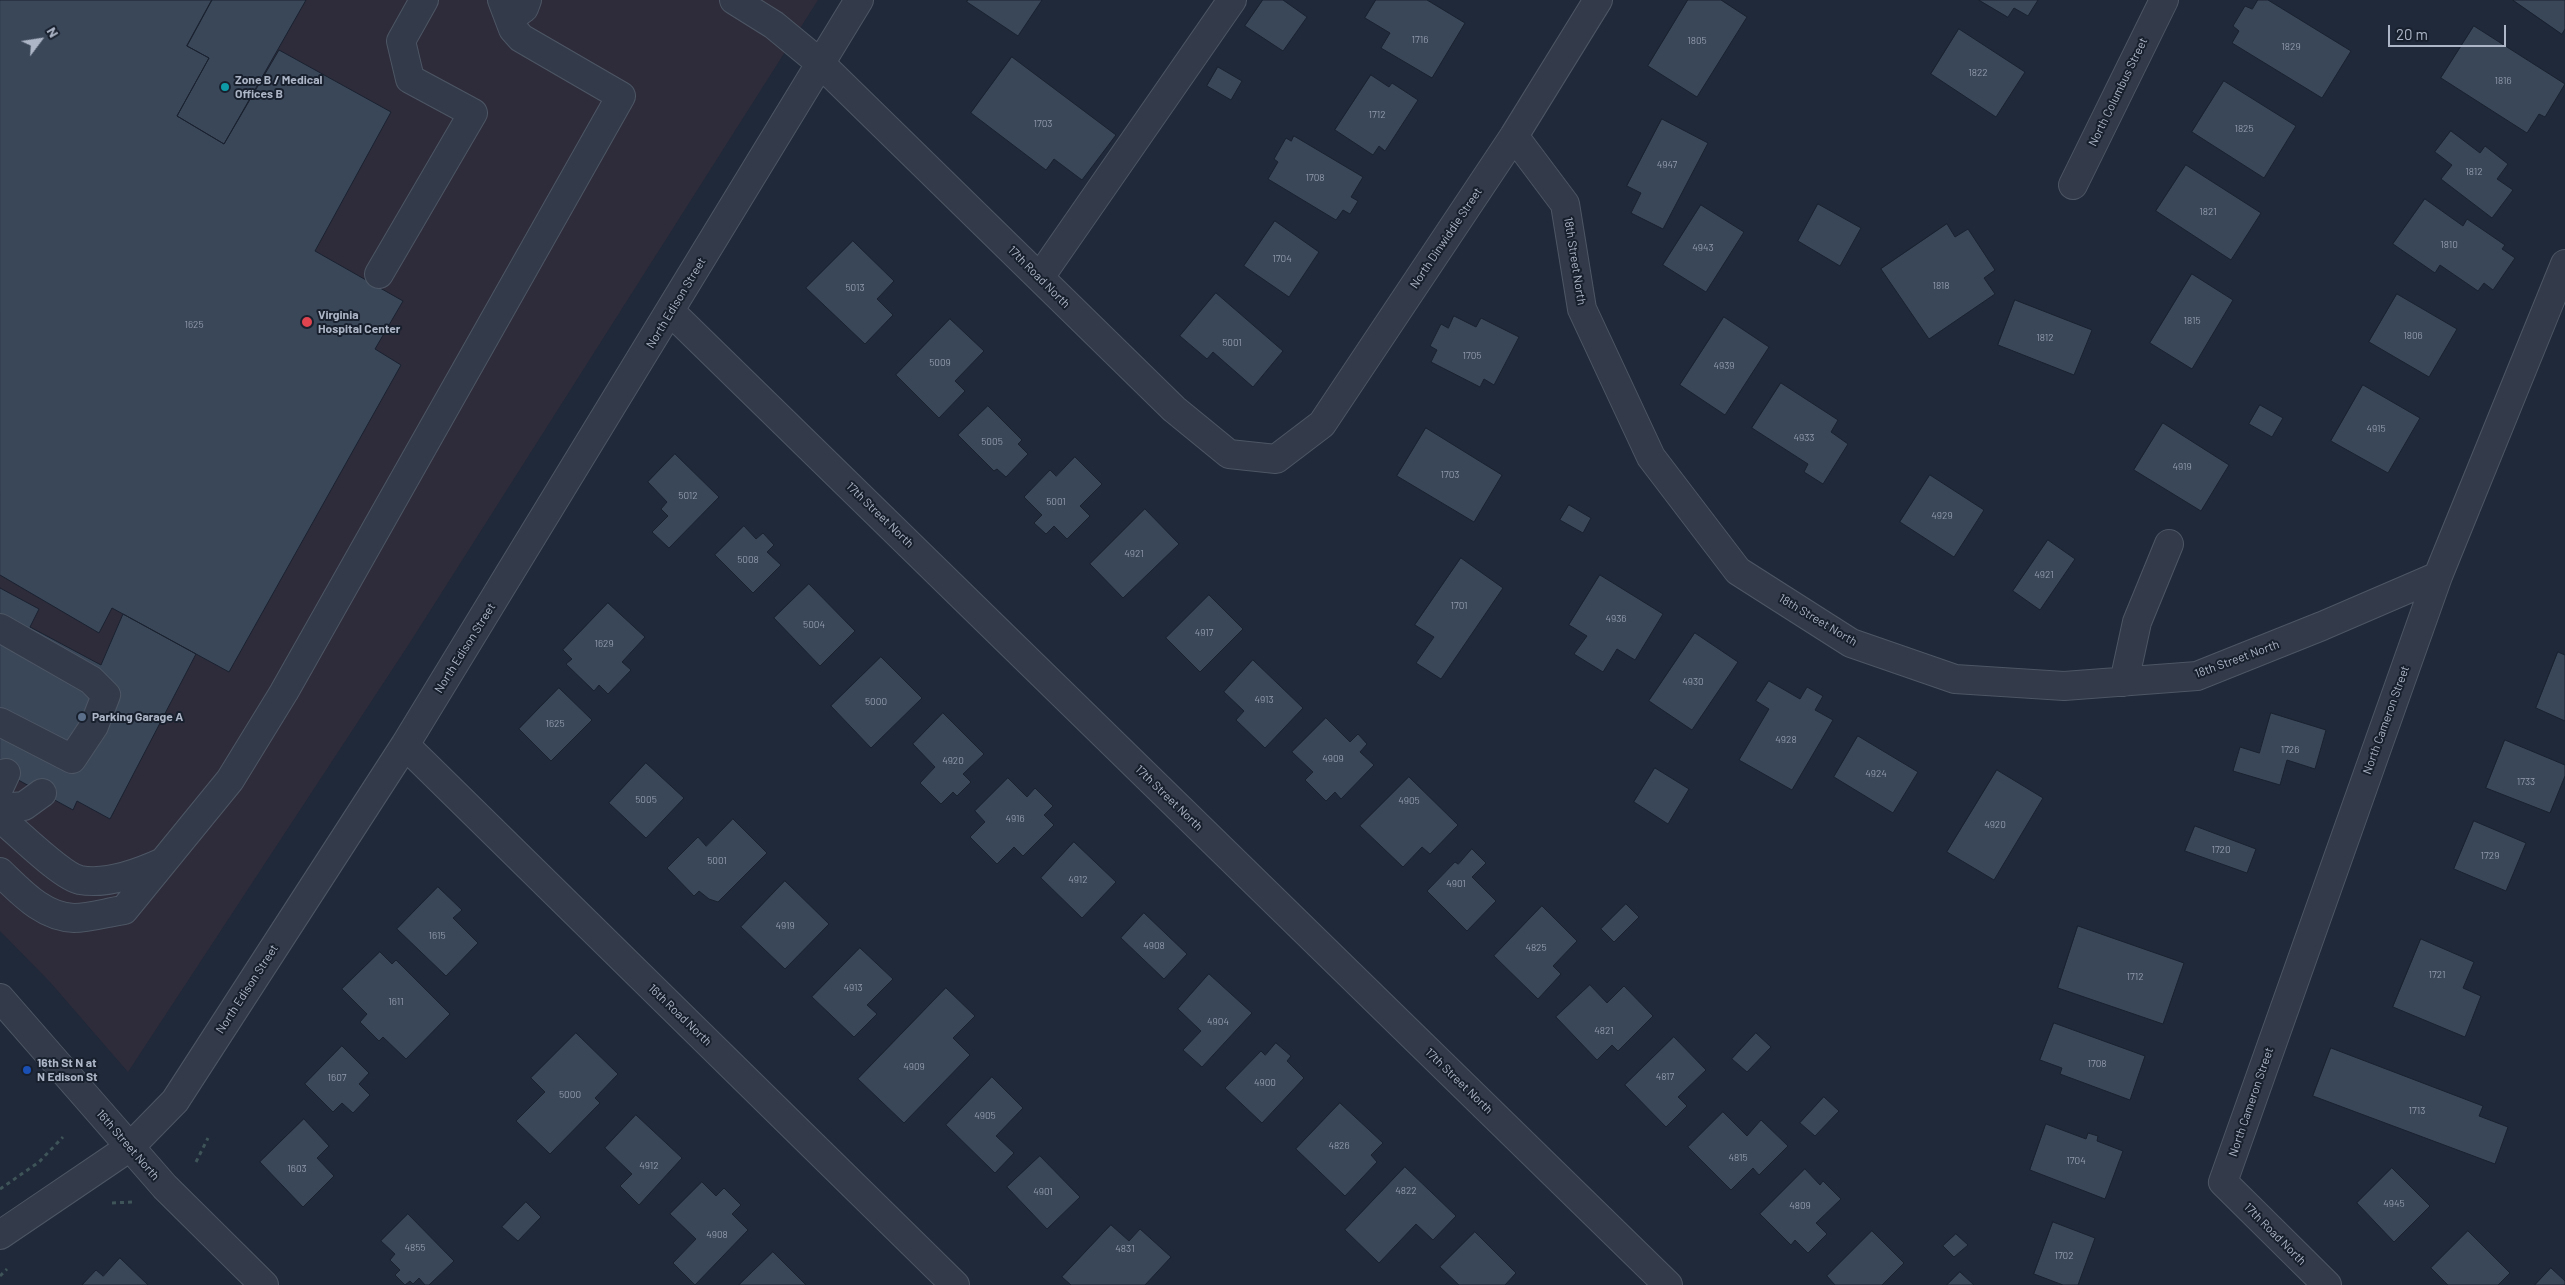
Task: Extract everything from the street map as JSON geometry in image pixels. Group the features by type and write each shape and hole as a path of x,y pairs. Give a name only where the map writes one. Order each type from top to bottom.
{"street":[{"path":"380,274 473,113 410,79 401,41 424,0"},
{"name":"17th Road North","path":"734,0 774,25 820,63 1174,409 1228,454 1276,459"},
{"name":"North Edison Street","path":"0,1235 130,1147 175,1101 405,745 671,312 859,0"},
{"path":"1040,277 1232,0"},
{"name":"North Dinwiddie Street","path":"1276,459 1322,424 1514,136 1598,0"},
{"name":"North Columbus Street","path":"2073,184 2164,0"},
{"path":"0,872 30,901 54,914 74,918 124,910 167,861 230,780 284,692 621,96 521,38 512,29 513,6"},
{"name":"18th Street North","path":"1514,136 1565,204 1582,309 1651,457 1738,571 1851,643 1955,678 2064,686 2197,676 2322,626 2438,576"},
{"name":"North Cameron Street","path":"2223,1182 2438,576 2565,264"},
{"name":"17th Street North","path":"671,312 1668,1285"},
{"path":"2124,682 2137,622 2170,544"},
{"path":"0,628 91,680 106,695 94,726 72,759 0,722"},
{"name":"16th Road North","path":"405,745 955,1285"},
{"path":"0,808 24,806 42,793"},
{"path":"0,818 62,870 79,880 99,880 139,873 167,861"},
{"name":"16th Street North","path":"0,998 164,1187 264,1285"},
{"name":"17th Road North","path":"2223,1182 2326,1285"}],"path":[{"path":"0,1189 39,1162 63,1138"},
{"path":"196,1162 208,1138"},
{"path":"107,1205 115,1202 134,1202"}],"shaded area":[{"name":"Virginia Hospital Center","path":"0,0 818,0 409,644 128,1072 50,982 0,931"}],"building":[{"path":"0,0 212,0 187,46 209,58 177,116 224,144 279,50 391,112 315,251 403,301 375,349 401,365 229,672 112,608 99,633 0,575"},
{"name":"Zone B / Medical Offices B","path":"212,0 306,0 224,144 177,116 209,58 187,46"},
{"path":"968,0 1042,0 1018,36 967,2"},
{"path":"1263,0 1283,0 1307,17 1283,51 1245,26"},
{"path":"1376,0 1427,0 1465,23 1432,78 1381,48 1390,33 1365,18"},
{"path":"1688,0 1721,0 1747,17 1697,97 1648,66"},
{"path":"1979,0 2038,0 2028,16 2014,8 2008,17"},
{"path":"2258,0 2268,0 2351,51 2322,98 2232,43 2239,31 2233,26 2245,6 2252,9"},
{"path":"2513,0 2565,0 2565,29 2562,34"},
{"path":"2474,26 2565,84 2545,117 2539,114 2527,133 2441,78"},
{"path":"1959,29 2025,72 1996,117 1931,74"},
{"path":"1012,57 1116,135 1082,180 1054,159 1046,170 971,113"},
{"path":"1218,67 1242,81 1231,100 1207,86"},
{"path":"1371,75 1389,87 1392,83 1418,100 1385,151 1379,146 1373,155 1335,130"},
{"path":"2224,81 2296,126 2264,178 2192,132"},
{"path":"1662,119 1708,143 1663,229 1631,213 1641,193 1627,186"},
{"path":"2451,131 2480,153 2485,146 2508,164 2497,179 2513,190 2492,218 2441,179 2452,165 2435,152"},
{"path":"1294,136 1363,177 1351,197 1358,201 1350,214 1343,210 1336,220 1268,179 1278,162 1274,159 1286,138 1291,141"},
{"path":"2186,165 2261,213 2231,260 2156,211"},
{"path":"2425,199 2463,226 2467,219 2505,245 2502,249 2515,258 2493,290 2484,283 2478,291 2440,265 2435,273 2393,244"},
{"path":"1818,204 1861,228 1840,266 1798,241"},
{"path":"1701,205 1744,232 1706,292 1663,265"},
{"path":"1275,221 1319,252 1289,297 1244,266"},
{"path":"1947,224 1955,237 1968,229 1995,270 1984,278 1995,294 1929,339 1881,269"},
{"path":"853,241 894,281 877,299 893,315 865,344 806,288"},
{"path":"2192,274 2233,300 2192,369 2150,343"},
{"path":"1216,293 1283,351 1253,387 1213,352 1207,359 1180,336"},
{"path":"2397,294 2457,329 2429,377 2369,342"},
{"path":"2015,300 2092,330 2074,375 1998,345"},
{"path":"1454,316 1476,327 1481,318 1519,337 1494,385 1484,379 1480,387 1431,362 1437,350 1430,346 1441,324 1448,328"},
{"path":"1724,317 1769,347 1725,415 1680,385"},
{"path":"950,319 984,351 955,381 965,391 939,418 896,375"},
{"path":"1781,383 1838,420 1831,432 1848,444 1823,484 1804,472 1808,464 1752,428"},
{"path":"2363,385 2420,418 2388,473 2331,441"},
{"path":"2260,405 2283,418 2272,437 2249,424"},
{"path":"988,406 1022,440 1018,444 1028,454 1006,477 997,469 994,471 958,435"},
{"path":"2163,423 2229,465 2201,511 2134,470"},
{"path":"1426,428 1502,475 1474,522 1397,476"},
{"path":"675,454 719,497 669,548 652,532 668,516 661,509 667,502 648,482"},
{"path":"1075,457 1102,484 1080,506 1090,516 1067,539 1054,526 1046,534 1034,523 1042,515 1024,497 1050,470 1056,476"},
{"path":"1930,475 1984,510 1954,557 1900,522"},
{"path":"1569,505 1591,518 1583,533 1560,520"},
{"path":"1145,509 1179,544 1123,598 1090,564"},
{"path":"744,526 756,539 763,533 774,545 767,552 781,565 753,593 715,555"},
{"path":"2048,540 2075,559 2040,610 2013,591"},
{"path":"1461,558 1503,588 1441,679 1416,663 1434,637 1415,625"},
{"path":"1600,575 1663,614 1635,660 1617,649 1603,672 1574,654 1587,636 1569,625"},
{"path":"809,584 855,631 820,666 774,618"},
{"name":"Parking Garage A","path":"0,588 39,609 30,627 101,665 123,614 196,654 110,819 77,801 73,810 0,770"},
{"path":"1209,595 1243,629 1200,672 1166,638"},
{"path":"608,603 645,637 622,662 631,670 608,694 599,685 594,691 566,664 572,659 563,650"},
{"path":"1695,633 1738,662 1692,730 1649,701"},
{"path":"2558,652 2565,655 2565,721 2536,708"},
{"path":"881,657 922,698 871,748 831,706"},
{"path":"1253,660 1303,708 1265,748 1236,720 1244,711 1224,692"},
{"path":"1769,681 1800,699 1807,687 1823,696 1815,710 1833,720 1792,790 1739,760 1769,709 1756,701"},
{"path":"559,688 592,720 551,761 519,729"},
{"path":"943,713 984,754 963,774 971,782 957,796 953,792 941,804 920,783 935,767 913,744"},
{"path":"2271,713 2326,730 2315,769 2287,760 2280,785 2233,771 2240,747 2259,753"},
{"path":"1326,718 1350,742 1358,734 1367,744 1360,752 1374,765 1341,799 1335,792 1326,801 1305,780 1313,772 1292,752"},
{"path":"1858,736 1918,772 1893,813 1834,777"},
{"path":"2505,740 2565,765 2565,776 2550,813 2486,788"},
{"path":"646,763 684,798 646,838 609,803"},
{"path":"1655,768 1689,789 1668,824 1634,802"},
{"path":"1997,770 2043,798 1994,880 1947,852"},
{"path":"1409,777 1458,825 1430,854 1422,847 1403,867 1360,826"},
{"path":"1008,778 1027,797 1035,788 1053,806 1044,815 1054,825 1023,856 1014,847 997,864 970,837 985,822 975,811"},
{"path":"733,819 767,853 718,902 709,899 699,891 694,896 667,868 698,837 706,846"},
{"path":"2474,821 2526,843 2506,891 2454,869"},
{"path":"2195,826 2256,849 2247,873 2185,851"},
{"path":"1074,842 1116,882 1082,918 1041,878"},
{"path":"1472,849 1486,863 1472,877 1496,901 1467,931 1427,891 1455,862 1458,864"},
{"path":"785,881 829,924 785,969 741,927"},
{"path":"438,887 462,910 453,918 478,943 446,976 397,929"},
{"path":"1626,904 1639,917 1614,942 1601,929"},
{"path":"1542,906 1577,941 1553,966 1561,974 1538,999 1494,956"},
{"path":"1144,913 1187,954 1164,979 1121,938"},
{"path":"2078,926 2184,963 2163,1024 2058,988"},
{"path":"2421,939 2474,962 2463,988 2481,996 2465,1037 2393,1007"},
{"path":"860,948 893,979 867,1005 877,1014 854,1037 812,997"},
{"path":"380,952 392,964 396,960 450,1014 406,1059 383,1037 379,1041 360,1022 367,1014 342,989"},
{"path":"1209,974 1252,1013 1202,1067 1183,1050 1201,1031 1178,1009"},
{"path":"1590,985 1607,1003 1624,986 1653,1016 1618,1051 1612,1045 1597,1060 1556,1017"},
{"path":"946,988 975,1016 953,1038 970,1055 904,1123 858,1079"},
{"path":"2054,1023 2145,1056 2130,1100 2060,1074 2062,1068 2040,1060"},
{"path":"576,1033 618,1074 595,1098 600,1103 550,1154 516,1121 545,1092 531,1078"},
{"path":"1756,1033 1771,1047 1747,1072 1732,1059"},
{"path":"1674,1037 1706,1070 1678,1097 1687,1106 1666,1127 1625,1085"},
{"path":"1276,1043 1291,1056 1287,1061 1304,1078 1262,1123 1225,1088 1261,1051 1265,1055"},
{"path":"342,1046 369,1073 359,1084 370,1095 353,1113 342,1103 333,1112 305,1084"},
{"path":"2331,1048 2483,1106 2479,1116 2508,1127 2495,1164 2313,1096"},
{"path":"992,1077 1023,1108 996,1136 1014,1153 995,1173 946,1125"},
{"path":"1824,1097 1839,1111 1815,1136 1800,1123"},
{"path":"1340,1103 1383,1143 1371,1155 1377,1162 1345,1196 1296,1149"},
{"path":"1723,1112 1747,1136 1761,1120 1788,1146 1759,1175 1753,1168 1731,1190 1688,1147"},
{"path":"636,1115 682,1158 639,1205 620,1186 632,1174 605,1148"},
{"path":"304,1119 329,1146 317,1158 334,1176 303,1207 260,1162"},
{"path":"2046,1124 2086,1139 2088,1133 2098,1136 2097,1141 2123,1151 2105,1199 2030,1170"},
{"path":"1040,1156 1080,1197 1047,1229 1007,1187"},
{"path":"1405,1167 1456,1216 1433,1240 1416,1224 1379,1263 1345,1230"},
{"path":"2392,1168 2430,1206 2394,1242 2357,1203"},
{"path":"1805,1169 1820,1185 1823,1181 1841,1199 1816,1223 1827,1234 1808,1253 1795,1240 1791,1245 1760,1214"},
{"path":"702,1182 716,1196 724,1188 741,1205 732,1214 748,1230 695,1285 673,1263 696,1239 670,1214"},
{"path":"526,1202 541,1217 518,1241 502,1227"},
{"path":"408,1214 454,1261 429,1285 425,1285 419,1278 413,1284 410,1281 405,1285 395,1275 400,1270 390,1260 395,1254 381,1241"},
{"path":"2053,1222 2095,1238 2078,1285 2063,1285 2034,1274"},
{"path":"1111,1225 1129,1241 1140,1229 1171,1257 1145,1285 1071,1285 1062,1277"},
{"path":"1872,1231 1904,1263 1882,1285 1835,1285 1827,1276"},
{"path":"2468,1231 2510,1273 2498,1285 2448,1285 2431,1268"},
{"path":"1475,1232 1516,1273 1505,1285 1459,1285 1440,1267"},
{"path":"1956,1234 1968,1245 1954,1257 1943,1246"},
{"path":"773,1252 806,1285 739,1285"},
{"path":"120,1258 148,1285 82,1285 96,1270 103,1276"},
{"path":"2551,1268 2565,1281 2565,1285 2535,1285"},
{"path":"1960,1272 1974,1285 1947,1285"}],"place":[{"name":"Zone B / Medical Offices B","path":"225,87"},
{"name":"Virginia Hospital Center","path":"307,322"},
{"name":"Parking Garage A","path":"82,717"},
{"name":"16th St N at N Edison St","path":"27,1070"}]}
